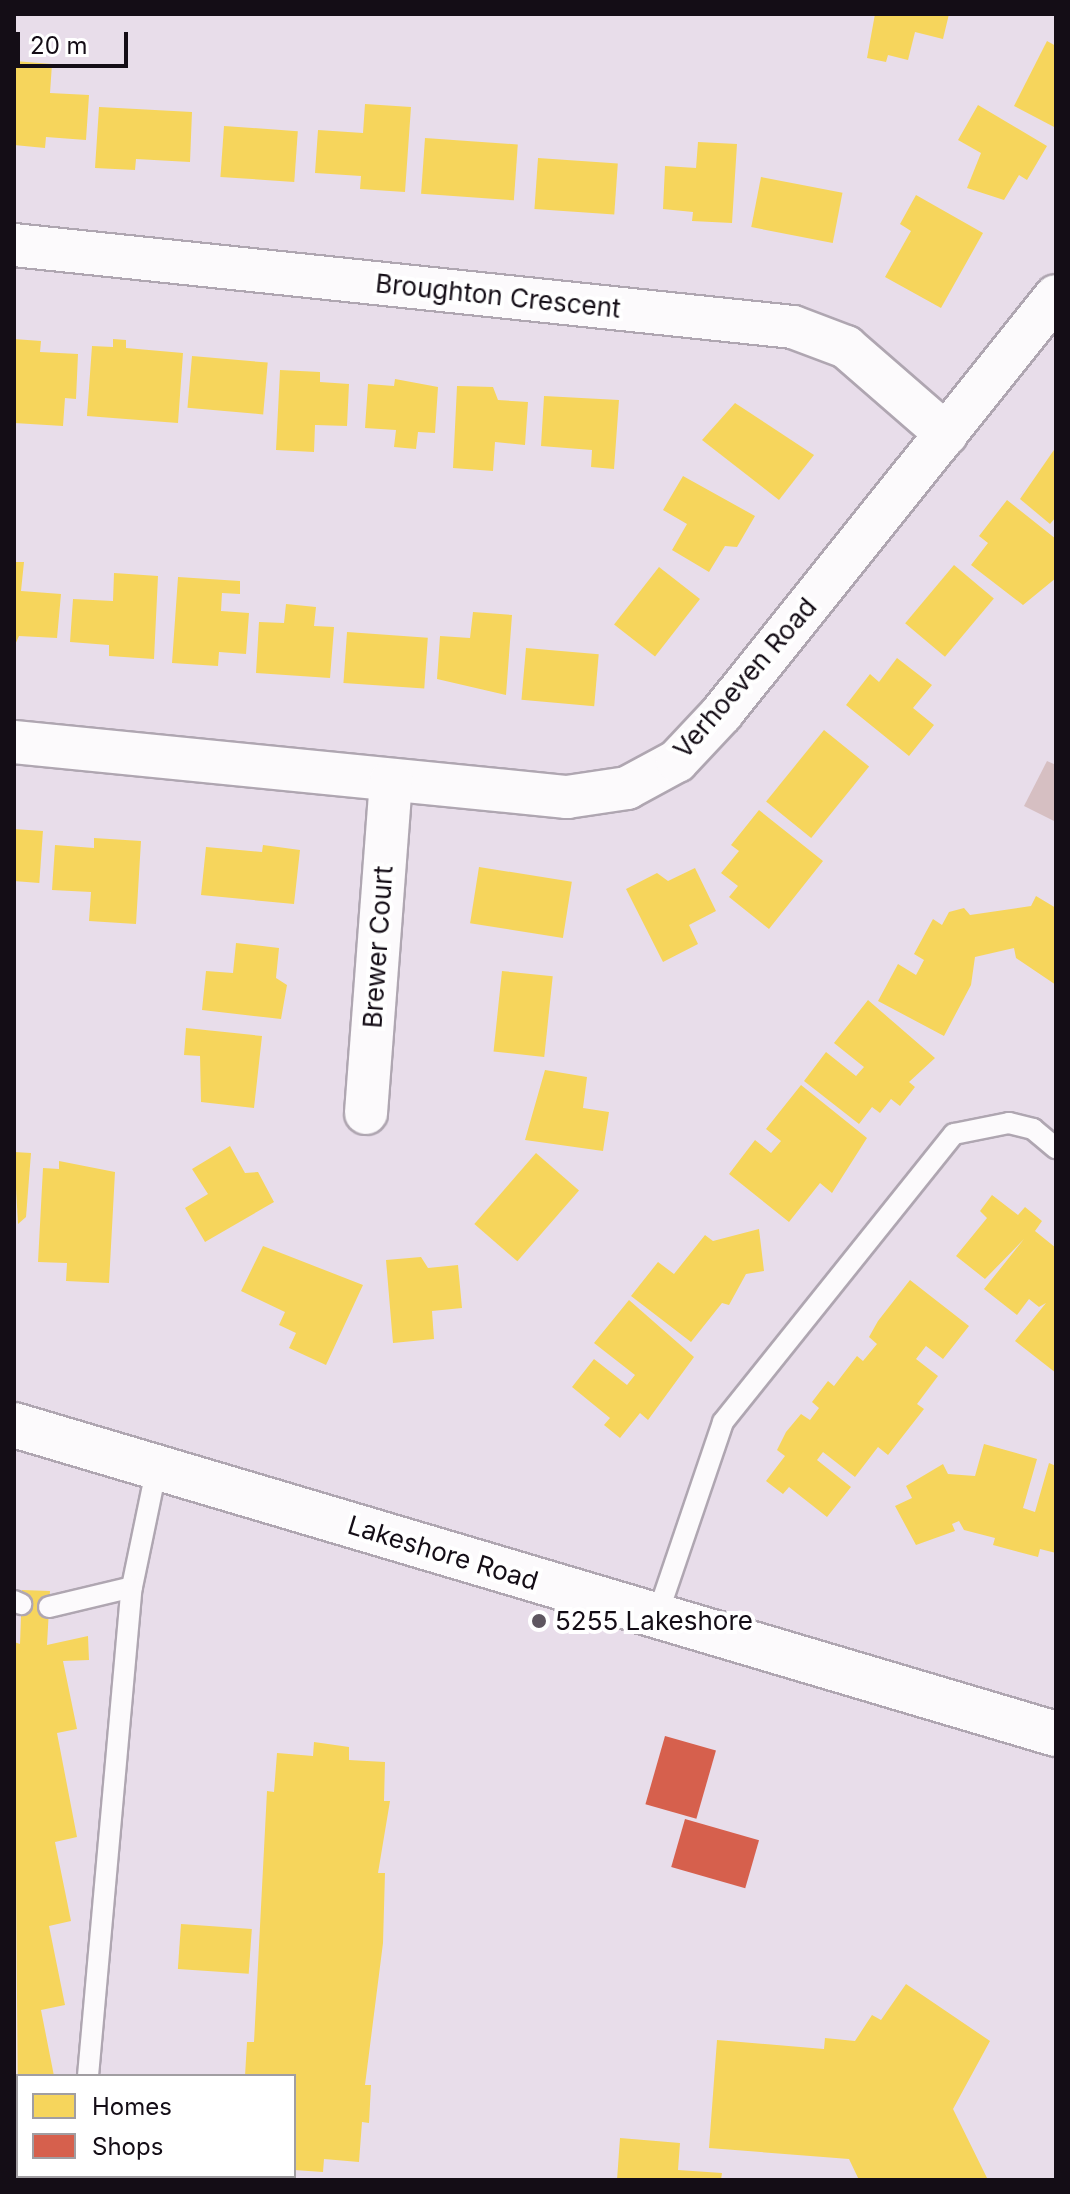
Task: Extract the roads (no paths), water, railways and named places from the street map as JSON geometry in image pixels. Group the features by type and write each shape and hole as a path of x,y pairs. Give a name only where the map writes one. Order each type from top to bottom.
{"main road":[{"name":"Lakeshore Road","path":"14,1425 656,1619 1056,1734"}],"street":[{"name":"Broughton Crescent","path":"14,245 793,327 846,347 946,434"},
{"name":"Verhoeven Road","path":"14,742 391,781 601,795 677,761 1056,296"},
{"name":"Brewer Court","path":"366,1113 391,781"}],"lane":[{"path":"656,1619 723,1422 954,1134 1009,1123 1033,1129 1056,1148"},
{"path":"88,2074 132,1587 157,1466"},
{"path":"49,1607 132,1587"}],"place":[{"name":"5255 Lakeshore","path":"539,1621"}]}
